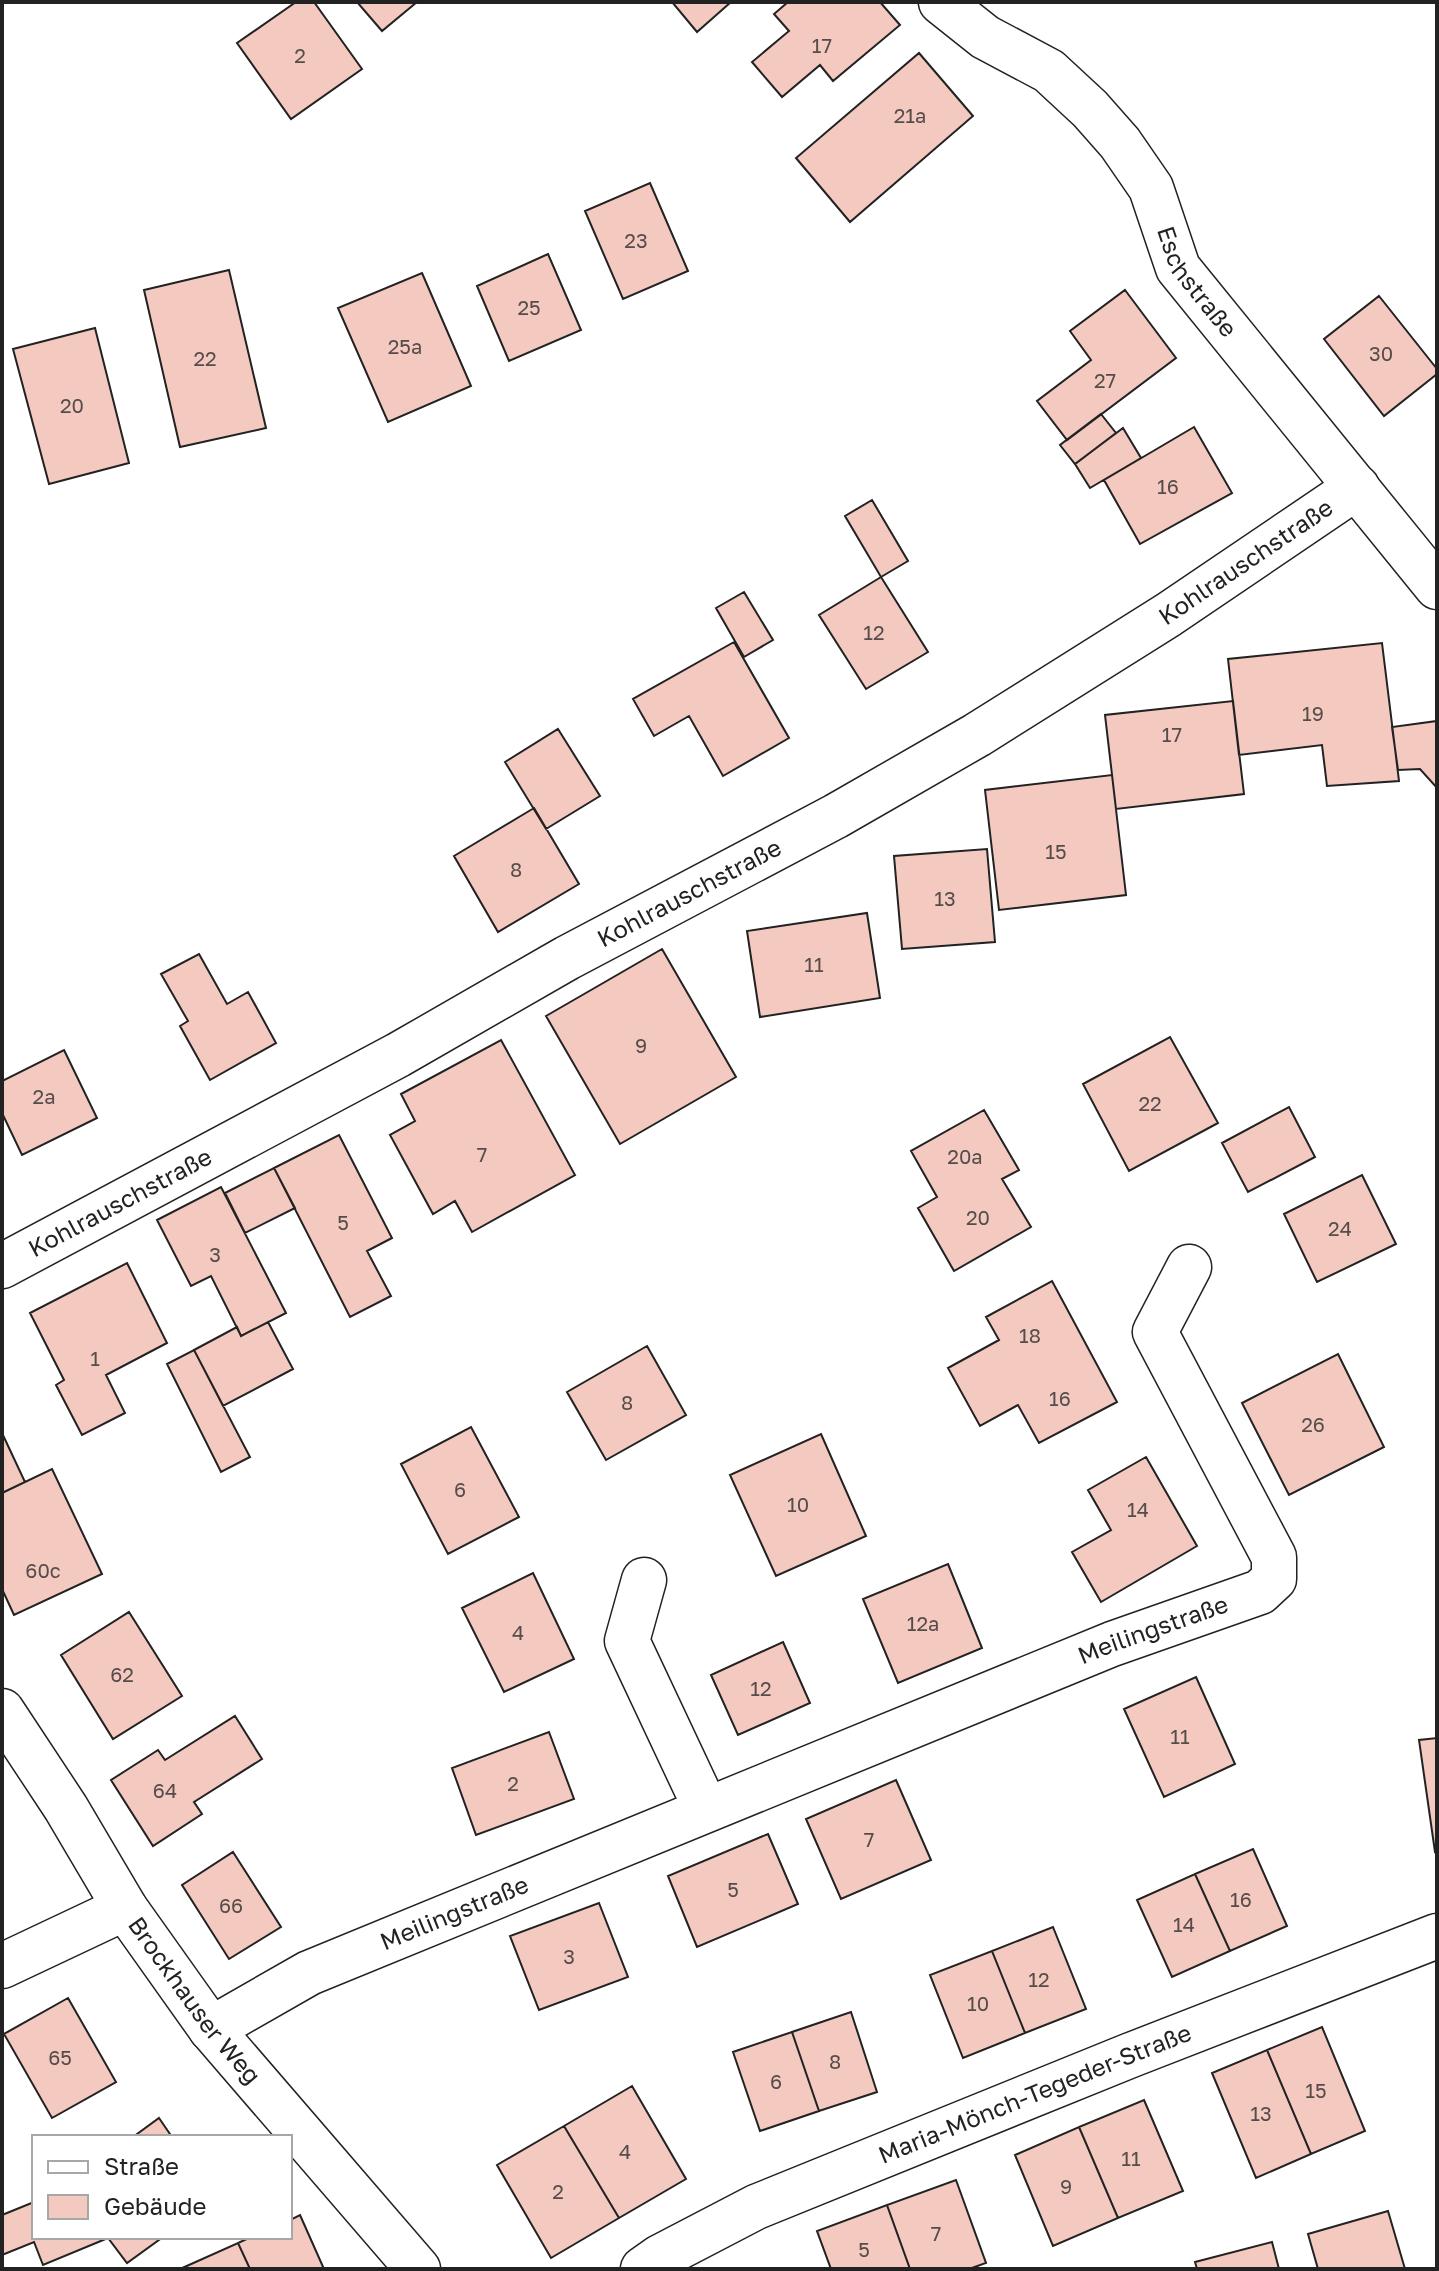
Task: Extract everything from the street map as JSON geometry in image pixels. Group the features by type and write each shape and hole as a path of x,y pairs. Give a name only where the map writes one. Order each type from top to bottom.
{"street":[{"name":"Eschstraße","path":"941,2 985,37 1049,71 1090,109 1120,143 1151,188 1178,268 1437,587"},
{"name":"Kohlrauschstraße","path":"2,1266 370,1070 567,958 977,735 1168,615 1357,487"},
{"name":"Meilingstraße","path":"211,2029 309,1973 1112,1644 1260,1592 1274,1579 1274,1557 1155,1332 1189,1267"},
{"path":"644,1580 627,1641 706,1809"},
{"name":"Brockhauser Weg","path":"2,1711 66,1808 125,1908 211,2029 418,2269"},
{"path":"2,1966 125,1908"},
{"name":"Maria-Mönch-Tegeder-Straße","path":"643,2269 756,2207 1131,2055 1437,1936"}],"building":[{"path":"296,2 314,2 362,69 291,119 237,43"},
{"path":"357,2 417,2 382,31"},
{"path":"672,2 731,2 697,32"},
{"path":"788,2 880,2 900,25 833,81 820,65 782,97 752,62 789,31 774,14"},
{"path":"919,53 973,116 850,222 796,158"},
{"path":"650,183 688,271 623,299 585,211"},
{"path":"548,254 581,330 509,361 477,286"},
{"path":"229,270 266,428 180,447 144,290"},
{"path":"422,273 471,386 388,422 338,308"},
{"path":"1125,290 1176,358 1067,440 1037,401 1091,360 1070,331"},
{"path":"1379,296 1437,369 1437,374 1384,416 1324,339"},
{"path":"95,328 129,463 49,484 13,349"},
{"path":"1101,414 1116,433 1075,464 1060,445"},
{"path":"1194,427 1232,493 1140,544 1104,480"},
{"path":"1123,428 1141,458 1090,488 1075,464"},
{"path":"872,500 908,561 881,577 845,516"},
{"path":"881,577 928,652 866,689 819,615"},
{"path":"744,592 773,640 744,657 716,608"},
{"path":"734,642 789,738 723,776 689,716 654,736 633,699"},
{"path":"1382,643 1399,781 1327,786 1322,745 1239,755 1228,659"},
{"path":"1233,701 1244,794 1116,809 1105,715"},
{"path":"1437,721 1437,788 1420,769 1398,770 1392,727"},
{"path":"558,729 600,796 546,829 505,762"},
{"path":"1112,775 1126,895 999,910 985,790"},
{"path":"534,808 579,884 498,932 454,856"},
{"path":"987,849 995,942 902,949 894,856"},
{"path":"867,913 880,998 760,1017 747,931"},
{"path":"662,949 736,1077 620,1144 546,1016"},
{"path":"199,954 227,1004 248,992 276,1043 210,1080 180,1026 188,1021 161,974"},
{"path":"1170,1037 1218,1123 1129,1171 1083,1084"},
{"path":"501,1040 575,1175 472,1232 455,1201 433,1214 390,1135 415,1121 401,1094"},
{"path":"64,1050 97,1118 22,1155 2,1113 2,1081"},
{"path":"1289,1107 1315,1157 1248,1192 1222,1143"},
{"path":"984,1110 1019,1170 1002,1179 1031,1227 954,1271 918,1208 937,1197 911,1151"},
{"path":"339,1135 392,1238 367,1251 391,1296 350,1317 274,1168"},
{"path":"274,1168 295,1208 245,1233 225,1193"},
{"path":"1362,1175 1396,1244 1317,1282 1284,1214"},
{"path":"221,1187 286,1313 241,1336 211,1276 191,1286 157,1220"},
{"path":"127,1263 167,1343 106,1375 125,1413 82,1435 56,1385 64,1380 30,1313"},
{"path":"1052,1281 1117,1402 1039,1443 1018,1405 980,1426 948,1368 999,1340 986,1317"},
{"path":"268,1322 293,1369 223,1406 194,1350 237,1327 241,1336"},
{"path":"647,1346 686,1415 606,1460 567,1392"},
{"path":"194,1350 250,1457 221,1472 167,1364"},
{"path":"1338,1354 1384,1447 1289,1495 1242,1403"},
{"path":"471,1427 519,1517 448,1554 401,1464"},
{"path":"2,1433 25,1482 2,1493"},
{"path":"821,1434 866,1536 776,1576 730,1475"},
{"path":"1146,1457 1197,1546 1101,1602 1072,1552 1111,1530 1088,1490"},
{"path":"52,1469 102,1574 14,1615 2,1589 2,1493"},
{"path":"948,1564 982,1648 898,1683 863,1599"},
{"path":"533,1573 574,1659 504,1692 462,1608"},
{"path":"129,1612 182,1696 113,1739 61,1655"},
{"path":"783,1642 810,1703 738,1735 711,1675"},
{"path":"1196,1677 1235,1764 1164,1797 1124,1709"},
{"path":"235,1716 262,1759 194,1802 202,1814 153,1846 111,1780 158,1750 165,1760"},
{"path":"549,1732 574,1799 476,1835 452,1768"},
{"path":"1437,1738 1437,1851 1435,1852 1419,1740"},
{"path":"896,1780 931,1860 841,1899 806,1819"},
{"path":"768,1834 798,1904 697,1947 668,1876"},
{"path":"1253,1849 1287,1926 1230,1951 1195,1874"},
{"path":"233,1852 281,1927 229,1959 182,1885"},
{"path":"1195,1874 1230,1951 1172,1977 1137,1900"},
{"path":"599,1903 628,1977 539,2010 510,1936"},
{"path":"1053,1927 1086,2009 1025,2033 992,1951"},
{"path":"992,1951 1025,2033 963,2058 930,1975"},
{"path":"68,1998 116,2082 52,2118 4,2034"},
{"path":"851,2012 877,2092 819,2111 792,2032"},
{"path":"1322,2027 1365,2131 1311,2154 1267,2050"},
{"path":"792,2032 819,2111 760,2131 733,2052"},
{"path":"1267,2050 1311,2154 1256,2178 1212,2073"},
{"path":"632,2086 686,2179 619,2218 564,2126"},
{"path":"1144,2100 1183,2191 1118,2218 1079,2127"},
{"path":"159,2118 171,2135 136,2135"},
{"path":"564,2126 619,2218 551,2258 497,2165"},
{"path":"1079,2127 1118,2218 1053,2246 1015,2155"},
{"path":"956,2180 986,2263 969,2269 910,2269 887,2205"},
{"path":"32,2203 32,2239 106,2239 43,2265 34,2242 2,2255 2,2215"},
{"path":"887,2205 910,2269 831,2269 817,2231"},
{"path":"1388,2211 1405,2269 1318,2269 1308,2234"},
{"path":"300,2215 324,2269 250,2269 238,2243 247,2239 292,2239 292,2219"},
{"path":"109,2239 160,2239 127,2263"},
{"path":"1272,2242 1279,2269 1197,2269 1195,2262"},
{"path":"238,2243 250,2269 180,2269"}]}
